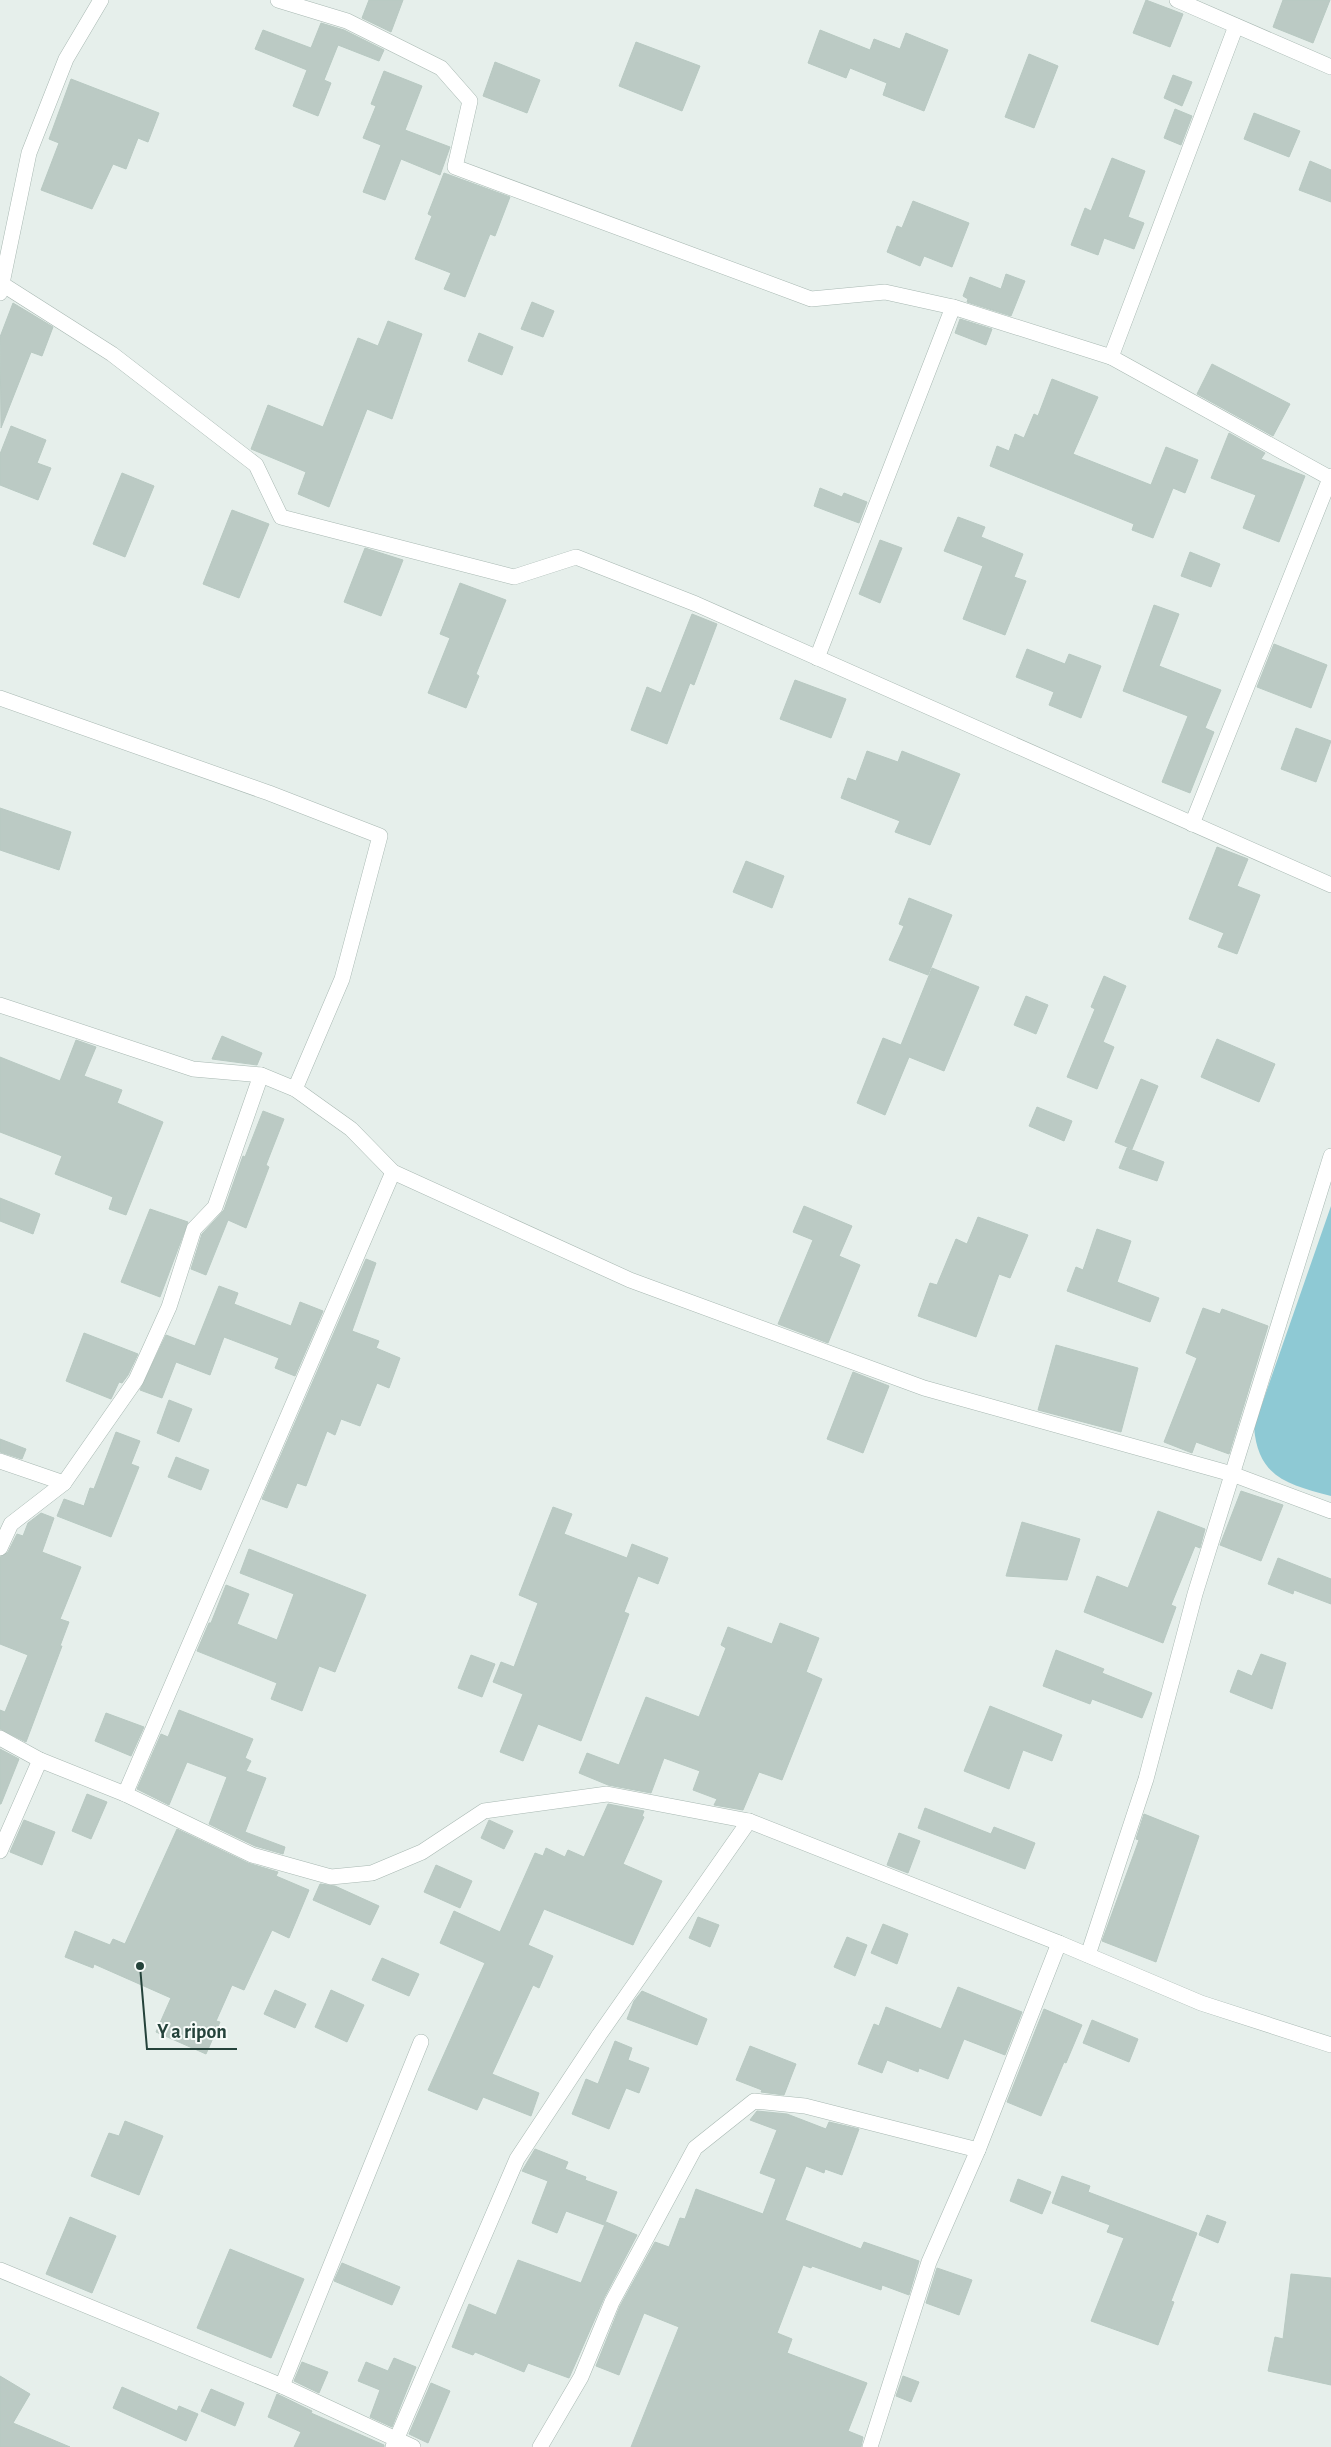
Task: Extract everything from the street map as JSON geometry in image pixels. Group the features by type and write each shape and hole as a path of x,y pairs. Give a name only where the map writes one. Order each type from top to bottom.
{"street":[{"path":"101,0 66,59 28,152 1,288 112,354 256,465 281,517 514,577 576,557 696,604 1331,885"},
{"path":"278,0 347,21 440,68 470,101 455,167 811,299 885,292 953,307 1111,357 1331,477 1192,824"},
{"path":"1177,0 1331,67"},
{"path":"1111,357 1236,26"},
{"path":"817,658 953,307"},
{"path":"0,698 269,793 380,836 342,979 295,1090"},
{"path":"0,1005 193,1069 261,1075 295,1090 351,1129 393,1172 630,1280 924,1388 1232,1474 1331,1511"},
{"path":"0,1548 11,1524 64,1483 136,1380 169,1307 194,1229 215,1207 261,1075"},
{"path":"1088,1955 1146,1779 1196,1594 1331,1156"},
{"path":"125,1794 393,1172"},
{"path":"0,1461 64,1483"},
{"path":"0,1738 40,1760 125,1794 252,1855 331,1877 372,1873 422,1852 484,1811 607,1794 749,1821 1059,1943 1201,2003 1331,2045"},
{"path":"0,1851 40,1760"},
{"path":"395,2444 518,2159 599,2034 749,1821"},
{"path":"870,2447 929,2262 978,2150 1059,1943"},
{"path":"282,2386 422,2042"},
{"path":"540,2447 581,2377 612,2302 695,2148 754,2101 805,2106 978,2150"},
{"path":"0,2270 282,2386 395,2444 413,2447"}],"water":[{"path":"1331,1206 1331,1496 1289,1482 1269,1468 1262,1458 1254,1427"}],"building":[{"path":"369,0 403,0 391,32 362,18"},
{"path":"1146,0 1183,14 1170,47 1133,33"},
{"path":"1283,0 1330,0 1313,43 1273,27"},
{"path":"321,23 344,30 384,50 379,61 338,45 324,80 331,83 318,116 293,106 307,70 255,49 263,30 311,48"},
{"path":"820,30 870,50 874,39 900,49 906,33 948,50 924,111 883,95 887,83 850,68 846,78 808,63"},
{"path":"636,42 700,66 682,111 619,86"},
{"path":"1029,54 1058,66 1034,128 1005,117"},
{"path":"495,62 540,80 527,113 483,96"},
{"path":"384,71 422,86 405,130 450,147 440,175 401,159 385,200 363,192 381,145 363,138 376,106 371,104"},
{"path":"1173,75 1192,82 1182,106 1164,98"},
{"path":"71,79 159,113 148,142 138,138 126,169 113,164 92,209 41,190 59,143 49,139"},
{"path":"1175,109 1192,116 1181,145 1164,138"},
{"path":"1254,113 1300,131 1289,157 1244,139"},
{"path":"1112,158 1145,171 1128,217 1144,223 1134,249 1104,238 1098,255 1071,245 1085,208 1091,211"},
{"path":"1310,161 1331,170 1331,202 1299,190"},
{"path":"444,173 510,197 495,236 490,234 465,297 444,289 451,273 415,259 432,216 428,214"},
{"path":"913,201 969,223 952,267 924,256 920,266 887,252 897,226 902,228"},
{"path":"1006,274 1025,281 1011,316 967,302 968,299 963,296 970,277 1001,289"},
{"path":"532,302 554,311 543,337 521,329"},
{"path":"13,303 53,327 42,356 31,352 1,428 0,337"},
{"path":"960,319 992,329 986,345 955,333"},
{"path":"388,321 422,334 392,419 367,409 329,507 298,494 306,472 251,449 268,405 323,427 358,338 378,346"},
{"path":"479,333 513,347 502,375 468,361"},
{"path":"1212,364 1290,404 1273,436 1197,394"},
{"path":"1052,379 1098,397 1073,454 1151,485 1166,447 1198,460 1185,493 1173,488 1153,538 1132,530 1134,524 990,466 997,446 1009,451 1015,434 1024,438 1034,414 1038,416"},
{"path":"11,426 46,440 37,463 51,468 38,500 0,485 0,454"},
{"path":"1229,433 1265,453 1261,459 1305,476 1279,542 1243,528 1256,495 1211,478"},
{"path":"122,473 154,486 125,557 93,544"},
{"path":"820,488 842,497 844,493 867,502 859,523 814,506"},
{"path":"232,510 269,524 239,598 203,584"},
{"path":"958,517 985,527 981,537 1023,554 1014,577 1026,581 1005,635 963,619 983,566 944,551"},
{"path":"880,540 902,548 880,603 859,594"},
{"path":"365,548 403,560 381,616 344,602"},
{"path":"1190,552 1220,564 1211,587 1181,576"},
{"path":"460,583 506,600 476,674 479,676 466,708 428,693 450,638 440,634"},
{"path":"1154,605 1179,614 1159,666 1221,690 1205,728 1214,732 1190,793 1162,782 1188,716 1123,691"},
{"path":"692,614 717,624 694,685 690,683 667,744 631,730 647,687 661,693"},
{"path":"1274,644 1327,665 1311,708 1257,687"},
{"path":"1027,649 1065,664 1069,654 1101,666 1081,718 1049,705 1054,692 1016,677"},
{"path":"795,680 846,699 831,738 780,719"},
{"path":"1296,728 1331,741 1316,782 1281,769"},
{"path":"867,751 898,762 902,751 960,774 930,845 895,832 900,821 841,798 848,778 856,781"},
{"path":"0,808 71,832 59,870 0,850"},
{"path":"1217,847 1248,859 1237,886 1260,895 1237,954 1218,947 1224,933 1189,919"},
{"path":"746,861 784,876 772,908 733,892"},
{"path":"909,898 952,915 928,975 889,960 904,926 899,924"},
{"path":"932,968 979,987 944,1071 909,1057 885,1115 857,1103 883,1038 901,1045"},
{"path":"1104,976 1126,986 1103,1042 1114,1047 1097,1089 1067,1077 1095,1009 1091,1007"},
{"path":"1026,996 1048,1005 1036,1034 1014,1025"},
{"path":"222,1036 262,1053 257,1065 212,1059"},
{"path":"1217,1039 1275,1064 1259,1102 1201,1077"},
{"path":"76,1040 96,1047 84,1076 122,1090 117,1103 163,1122 126,1215 109,1209 113,1197 55,1174 62,1156 0,1132 0,1057 60,1081"},
{"path":"1141,1079 1158,1086 1132,1149 1115,1142"},
{"path":"1037,1107 1072,1121 1064,1141 1029,1126"},
{"path":"263,1111 284,1119 266,1165 269,1167 246,1228 228,1220 206,1275 191,1269 202,1234 224,1210 243,1156 245,1157"},
{"path":"1127,1148 1164,1162 1157,1181 1119,1168"},
{"path":"0,1198 40,1214 33,1234 0,1221"},
{"path":"804,1206 852,1226 839,1256 860,1265 828,1343 778,1324 813,1240 793,1232"},
{"path":"150,1209 188,1222 160,1297 121,1282"},
{"path":"978,1217 1028,1235 1010,1278 999,1274 976,1337 918,1316 930,1283 937,1285 956,1239 967,1244"},
{"path":"1097,1229 1131,1241 1117,1282 1159,1298 1150,1322 1067,1291 1076,1267 1083,1270"},
{"path":"366,1259 376,1263 352,1331 379,1341 376,1348 400,1358 389,1388 377,1383 360,1426 341,1419 335,1435 327,1431 306,1486 297,1483 287,1508 262,1499"},
{"path":"219,1286 238,1293 234,1304 291,1326 300,1302 323,1311 295,1376 275,1368 279,1358 224,1337 210,1375 176,1362 162,1398 140,1390 166,1335 195,1346"},
{"path":"1203,1308 1220,1314 1222,1309 1268,1326 1229,1454 1196,1442 1192,1453 1164,1442 1197,1358 1186,1353"},
{"path":"84,1333 138,1354 128,1375 122,1383 119,1382 111,1399 66,1381"},
{"path":"1056,1345 1138,1368 1121,1432 1038,1410"},
{"path":"853,1372 889,1386 863,1453 827,1439"},
{"path":"169,1400 192,1409 179,1442 157,1433"},
{"path":"116,1432 140,1441 131,1464 139,1467 111,1537 57,1516 64,1499 84,1506 90,1488 94,1489"},
{"path":"0,1439 26,1449 22,1459 0,1452"},
{"path":"176,1457 209,1470 201,1490 168,1477"},
{"path":"1241,1491 1283,1505 1261,1561 1220,1545"},
{"path":"553,1507 572,1514 564,1534 627,1558 632,1544 668,1558 658,1584 638,1576 624,1612 629,1614 581,1741 538,1724 523,1761 500,1752 523,1694 493,1682 501,1662 514,1667 538,1603 519,1595"},
{"path":"1158,1511 1205,1529 1200,1548 1195,1546 1171,1605 1176,1607 1163,1643 1084,1612 1097,1576 1128,1588"},
{"path":"41,1513 54,1518 42,1552 81,1567 60,1619 69,1622 60,1646 62,1646 26,1742 0,1729 0,1710 5,1712 28,1655 0,1644 0,1557 8,1552 17,1534 23,1536 28,1523"},
{"path":"1022,1522 1080,1539 1067,1580 1006,1576"},
{"path":"249,1549 366,1595 335,1672 319,1666 302,1711 271,1699 277,1683 197,1651 209,1623 211,1623 226,1585 249,1594 237,1624 277,1640 294,1594 240,1573"},
{"path":"1278,1558 1331,1579 1331,1604 1294,1590 1293,1594 1268,1584"},
{"path":"780,1623 819,1638 806,1672 822,1679 782,1780 759,1772 743,1810 714,1805 717,1799 693,1790 700,1771 664,1758 651,1793 608,1785 579,1773 587,1753 619,1765 646,1697 699,1717 726,1648 721,1645 728,1627 772,1644"},
{"path":"1056,1650 1104,1669 1102,1673 1152,1693 1142,1718 1092,1699 1090,1704 1043,1686"},
{"path":"1261,1654 1286,1663 1272,1709 1230,1692 1238,1670 1252,1676"},
{"path":"471,1655 495,1664 482,1697 458,1688"},
{"path":"990,1706 1062,1735 1052,1761 1023,1750 1009,1789 964,1771"},
{"path":"179,1710 253,1739 245,1758 251,1761 246,1771 266,1778 245,1832 285,1847 283,1854 255,1846 209,1824 227,1777 187,1762 169,1805 137,1789 161,1734 168,1737"},
{"path":"106,1713 144,1727 131,1756 95,1741"},
{"path":"0,1749 19,1759 1,1804 0,1804"},
{"path":"87,1794 107,1802 91,1839 72,1831"},
{"path":"608,1804 644,1811 642,1816 644,1817 623,1864 662,1881 633,1945 544,1909 528,1945 553,1956 539,1988 533,1985 492,2074 539,2093 531,2116 483,2097 477,2110 428,2090 485,1963 440,1943 454,1911 500,1932 535,1853 543,1856 546,1848 565,1857 568,1850 584,1857"},
{"path":"925,1808 991,1834 994,1827 1035,1843 1025,1869 918,1828"},
{"path":"1144,1814 1199,1836 1156,1962 1102,1941 1139,1840 1136,1839"},
{"path":"24,1820 55,1832 42,1865 10,1852"},
{"path":"489,1820 513,1831 504,1849 481,1838"},
{"path":"177,1829 248,1863 278,1872 276,1876 309,1890 289,1938 272,1930 244,1990 232,1985 216,2021 220,2022 206,2054 156,2032 171,1998 94,1964 93,1968 65,1957 75,1931 110,1945 113,1939 125,1944"},
{"path":"899,1833 920,1841 908,1873 887,1865"},
{"path":"436,1865 472,1881 460,1908 424,1892"},
{"path":"320,1884 335,1886 379,1906 370,1925 313,1900"},
{"path":"698,1917 719,1925 710,1947 689,1938"},
{"path":"883,1924 908,1934 897,1964 871,1953"},
{"path":"847,1937 867,1945 855,1976 834,1967"},
{"path":"382,1958 419,1974 409,1996 372,1980"},
{"path":"958,1987 1022,2012 1005,2055 964,2039 948,2079 919,2068 918,2072 887,2060 882,2073 858,2064 874,2024 879,2026 886,2007 941,2029"},
{"path":"275,1990 306,2004 295,2028 264,2014"},
{"path":"331,1990 364,2005 347,2042 315,2027"},
{"path":"642,1991 707,2019 697,2045 627,2019 634,2001"},
{"path":"1044,2009 1082,2025 1041,2116 1007,2102"},
{"path":"1092,2020 1138,2039 1129,2062 1083,2043"},
{"path":"615,2041 632,2048 628,2060 649,2068 639,2093 626,2088 609,2129 572,2114 586,2079 598,2084"},
{"path":"750,2046 796,2064 784,2095 761,2092 762,2090 736,2080"},
{"path":"757,2111 787,2114 826,2129 829,2122 859,2129 842,2175 825,2169 824,2173 806,2166 785,2220 861,2249 864,2242 919,2261 909,2295 882,2285 881,2290 812,2266 811,2268 803,2265 777,2333 792,2339 787,2353 867,2383 848,2431 863,2437 861,2447 631,2447 679,2327 644,2313 619,2375 596,2366 620,2306 655,2242 669,2247 680,2218 685,2219 696,2189 763,2214 776,2179 760,2173 777,2130 750,2120"},
{"path":"125,2121 163,2136 139,2195 91,2176 109,2133 119,2136"},
{"path":"535,2149 568,2162 565,2169 586,2177 585,2180 617,2192 604,2225 566,2211 557,2233 532,2223 548,2181 522,2171"},
{"path":"1062,2176 1090,2186 1088,2192 1197,2233 1171,2301 1174,2302 1158,2345 1091,2321 1124,2238 1107,2232 1110,2225 1052,2203"},
{"path":"1018,2179 1051,2192 1042,2214 1010,2201"},
{"path":"1207,2215 1226,2222 1218,2243 1199,2235"},
{"path":"70,2217 116,2236 92,2293 46,2274"},
{"path":"606,2222 637,2235 604,2298 569,2378 528,2363 524,2372 475,2352 473,2355 452,2347 469,2304 496,2315 518,2260 581,2283"},
{"path":"230,2249 304,2279 271,2358 197,2328"},
{"path":"342,2263 400,2287 392,2305 334,2281"},
{"path":"937,2268 972,2280 959,2315 926,2303"},
{"path":"1291,2274 1331,2278 1331,2385 1268,2371 1275,2337 1283,2339"},
{"path":"394,2358 416,2367 392,2427 370,2417 380,2390 358,2381 366,2362 388,2371"},
{"path":"302,2362 328,2372 319,2393 294,2381"},
{"path":"0,2376 30,2394 13,2423 70,2447 0,2447"},
{"path":"903,2376 919,2382 911,2402 896,2396"},
{"path":"431,2383 450,2391 428,2443 409,2434"},
{"path":"122,2387 177,2411 179,2406 198,2414 186,2441 113,2408"},
{"path":"211,2389 244,2403 235,2426 201,2411"},
{"path":"277,2394 312,2411 311,2413 384,2445 384,2447 294,2447 301,2432 268,2417"}],"place":[{"name":"Y a ripon","path":"140,1966"}]}
